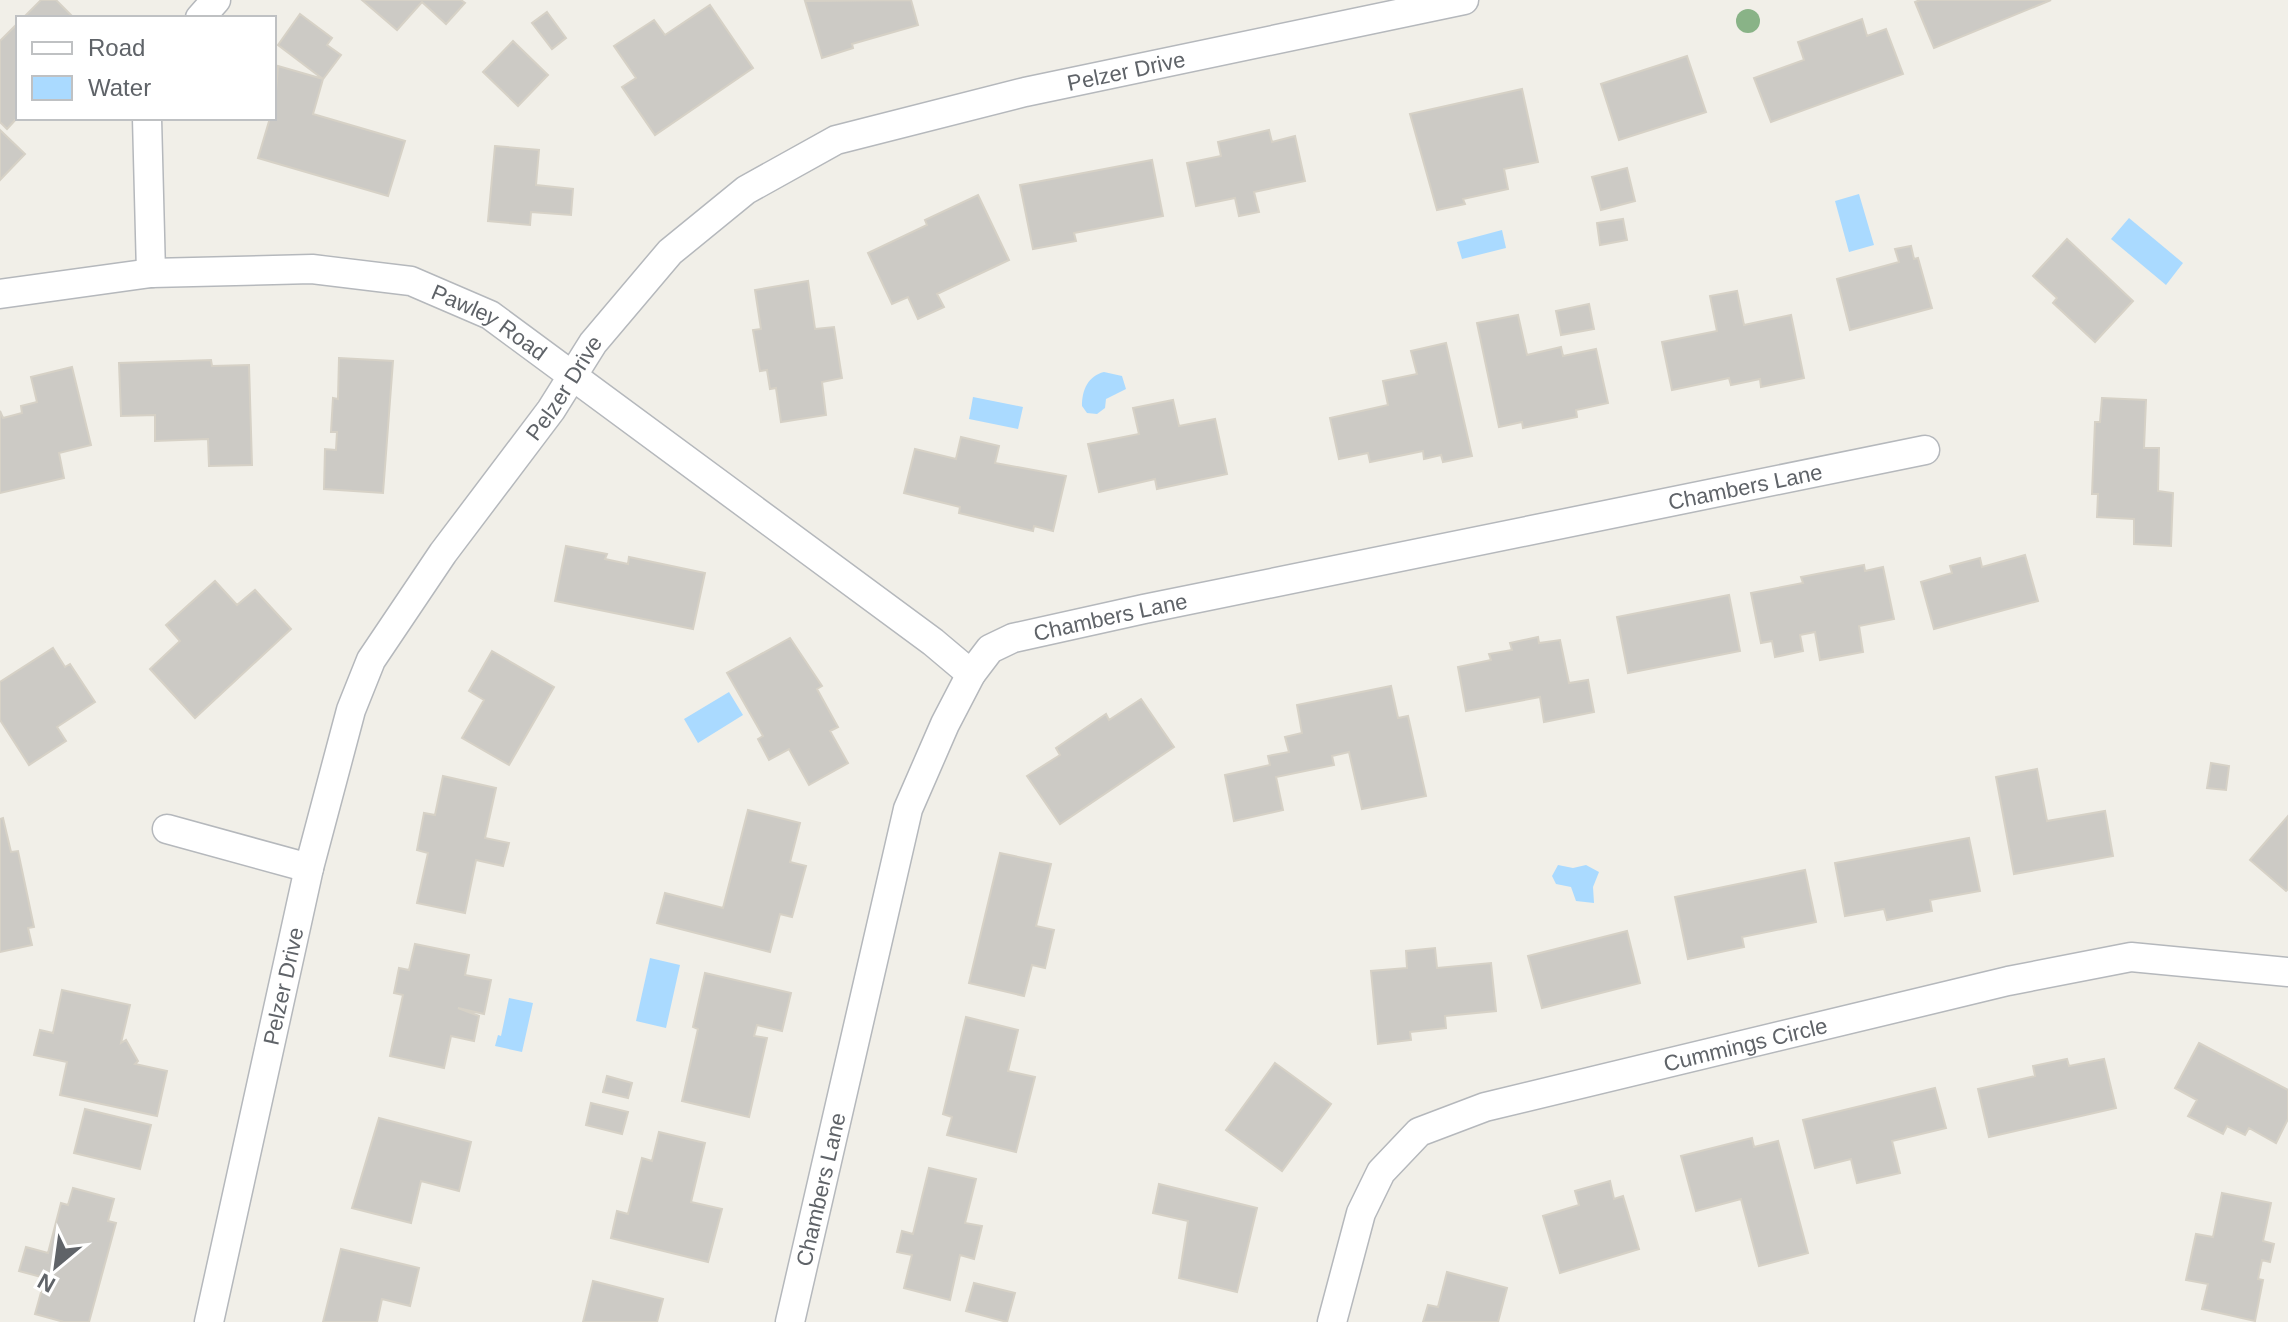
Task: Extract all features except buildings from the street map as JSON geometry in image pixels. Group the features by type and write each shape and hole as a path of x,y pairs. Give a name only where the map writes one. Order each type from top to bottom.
{"street":[{"path":"202,16 216,0"},
{"name":"Pelzer Drive","path":"209,1322 309,868 351,710 371,660 443,553 593,343 670,252 746,190 836,140 1025,92 1464,0"},
{"path":"147,120 151,273"},
{"name":"Pawley Road","path":"0,294 151,273 312,269 411,281 490,315 933,642 971,674"},
{"name":"Chambers Lane","path":"790,1322 908,809 971,674 990,649 1013,638 1925,450"},
{"path":"167,829 309,868"},
{"name":"Cummings Circle","path":"1332,1322 1361,1213 1381,1172 1419,1132 1485,1107 2008,981 2131,957 2288,972"}],"water":[{"path":"1859,194 1874,245 1849,252 1835,201"},
{"path":"2129,218 2183,263 2166,285 2111,239"},
{"path":"1502,230 1506,248 1462,259 1457,242"},
{"path":"1104,372 1122,376 1126,389 1106,399 1105,408 1097,414 1087,413 1082,406 1085,389 1090,380"},
{"path":"973,397 1023,407 1018,429 969,419"},
{"path":"729,692 743,715 698,743 684,719"},
{"path":"1558,865 1573,868 1586,865 1599,872 1593,887 1594,903 1576,901 1571,887 1556,884 1552,876"},
{"path":"650,958 680,965 666,1028 636,1021"},
{"path":"509,998 533,1003 522,1052 495,1046 498,1035 501,1036"}]}
